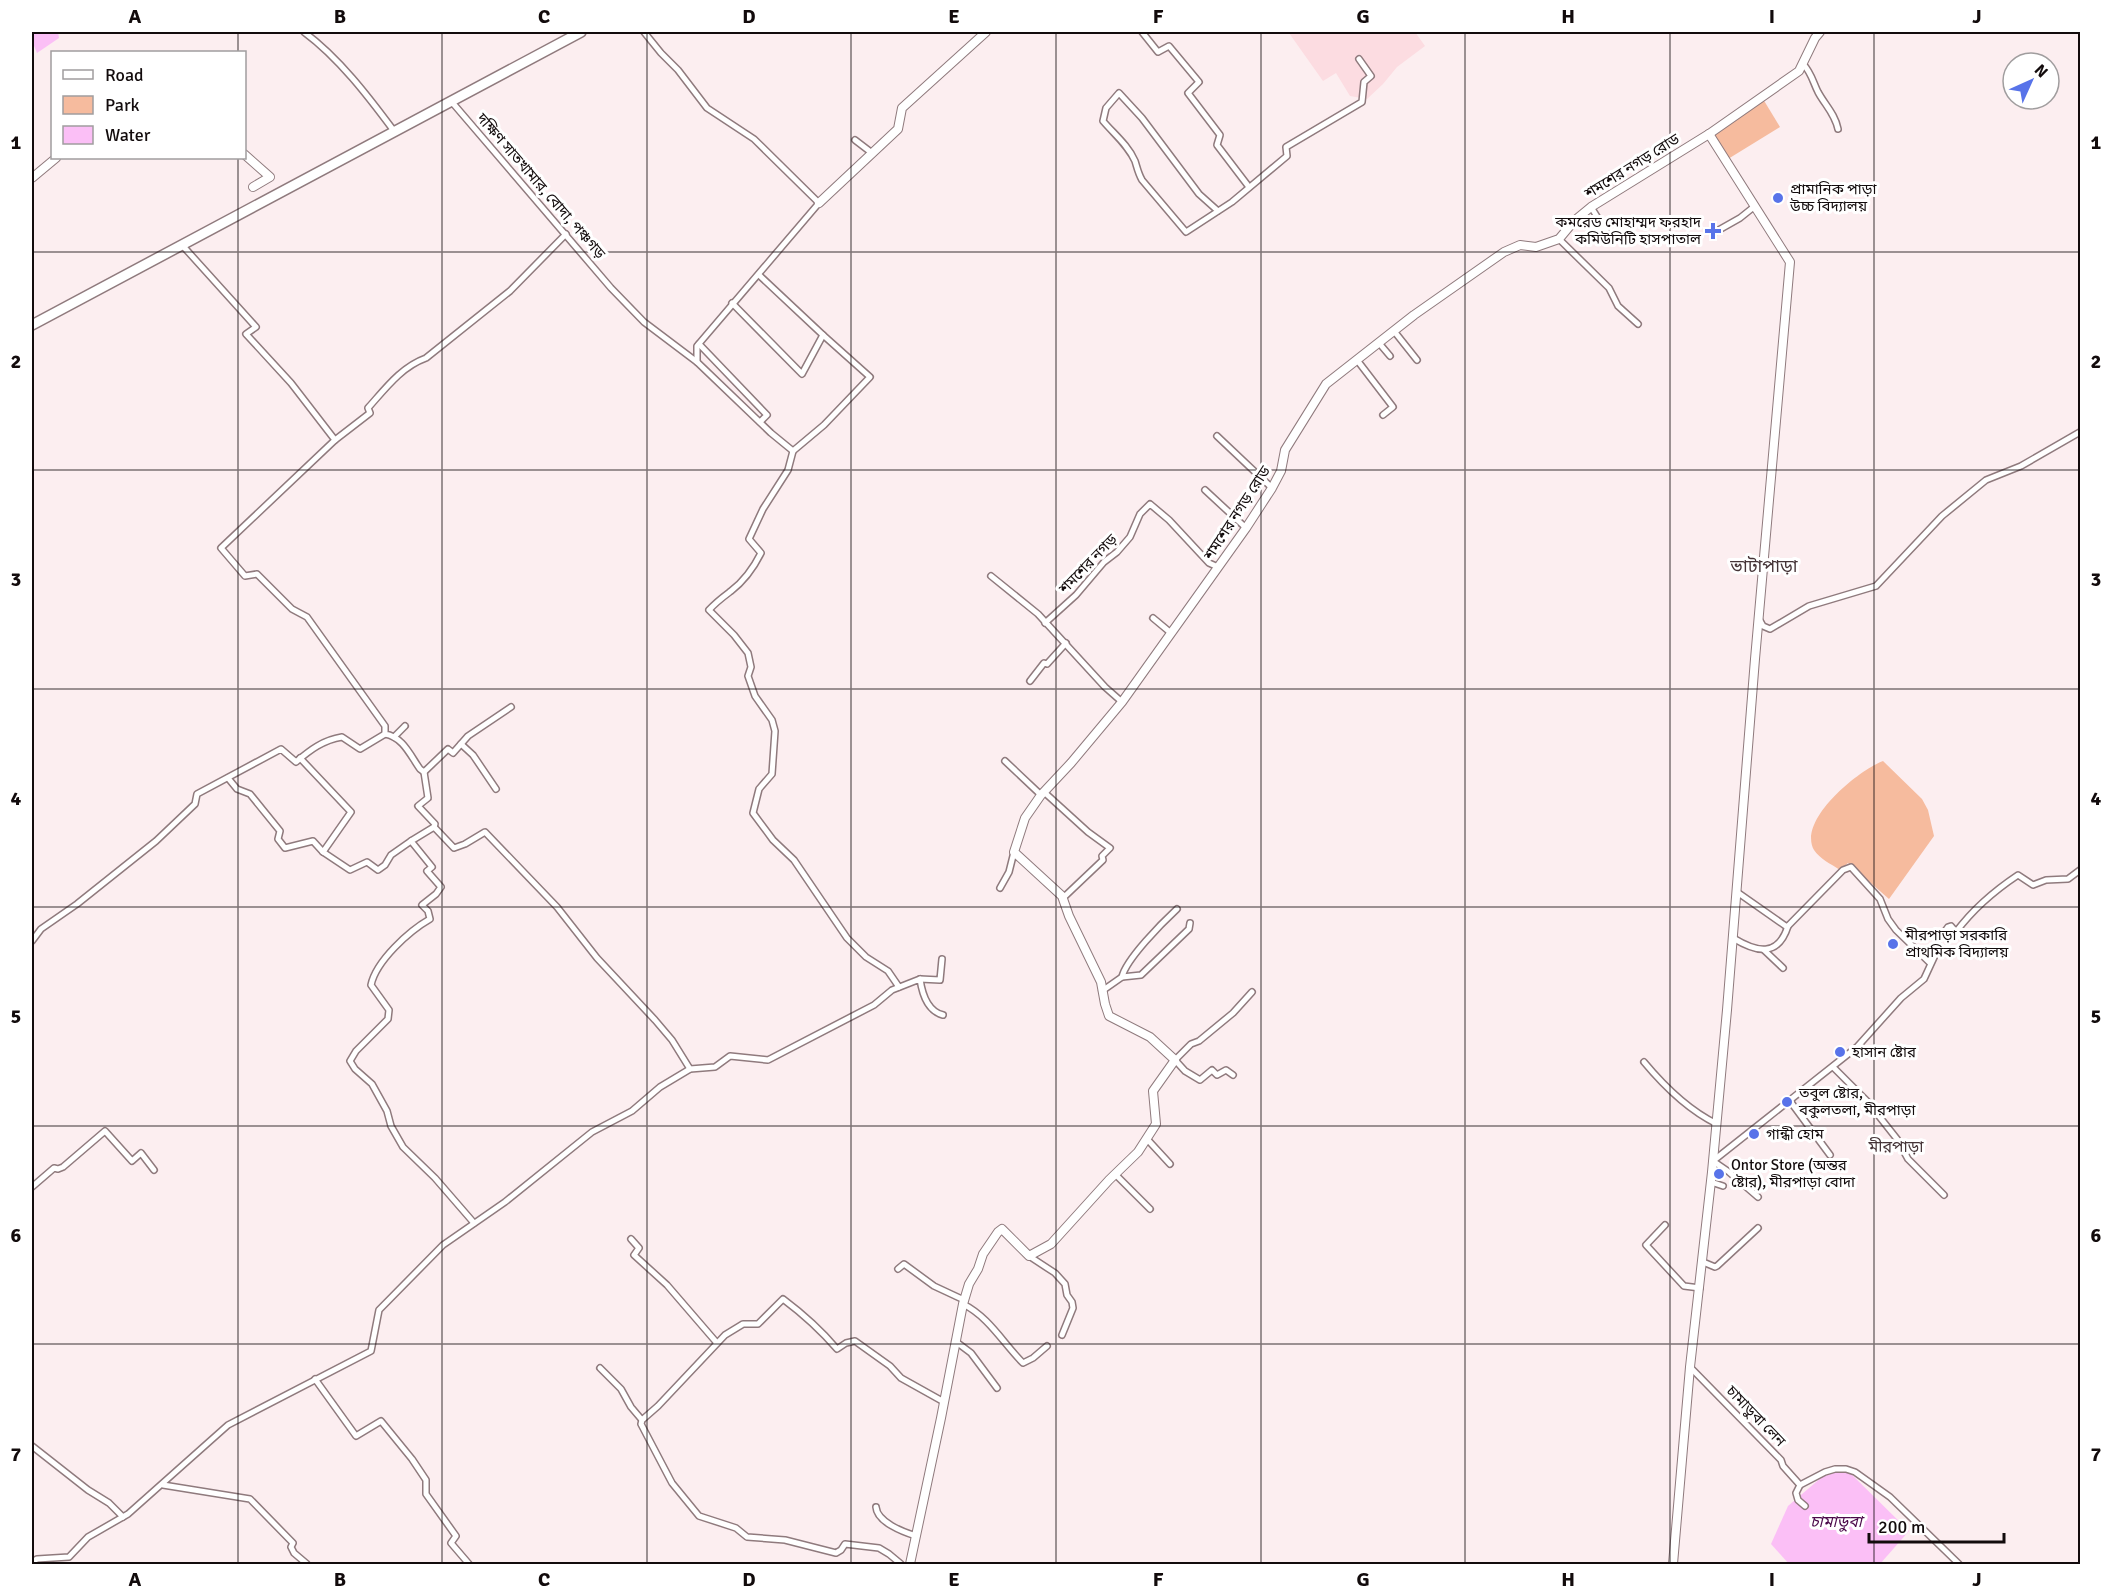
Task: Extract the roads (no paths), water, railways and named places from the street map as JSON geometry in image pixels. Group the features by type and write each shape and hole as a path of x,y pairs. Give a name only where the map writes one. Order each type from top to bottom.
{"highway":[{"path":"32,325 581,32"}],"street":[{"path":"304,32 321,44 394,131"},
{"path":"644,32 678,69 707,108 754,139 819,203"},
{"path":"793,451 697,362 697,346 819,203 898,129 902,108 986,32"},
{"path":"1142,32 1158,52 1169,46 1199,82 1188,93 1220,135 1217,145 1249,187"},
{"path":"1820,32 1803,64 1836,118 1838,129"},
{"path":"1218,211 1199,194 1142,118 1119,93 1106,108 1103,121 1124,144 1136,163 1142,180 1186,232 1218,211 1287,156 1286,147 1362,102 1364,82 1371,76 1359,59"},
{"name":"শমশের নগড় রোড","path":"1014,851 1025,818 1042,794 1122,702 1246,528 1281,471 1285,450 1326,384 1394,331 1504,252 1520,245 1536,248 1559,239 1574,221 1592,207 1709,134 1799,70 1803,64"},
{"name":"দক্ষিণ সাতখামার, বোদা, পঞ্চগড়","path":"451,101 611,288 644,322 697,362"},
{"path":"1673,1564 1690,1366 1713,1197 1711,1182 1790,262 1709,134"},
{"path":"855,140 872,153"},
{"path":"246,156 270,177 253,187"},
{"path":"32,178 55,159"},
{"path":"1592,207 1606,231"},
{"path":"1718,231 1757,207"},
{"path":"385,734 385,726 307,617 292,609 257,574 245,576 221,548 335,440 370,413 368,408 402,371 426,358 510,291 566,234"},
{"path":"1559,239 1610,288 1618,306 1638,324"},
{"path":"182,245 256,327 246,334 291,383 335,440"},
{"path":"759,275 870,377 824,426 793,451 788,470 763,509 749,538 761,553 754,566 733,590 719,598 709,610 748,653 751,667 748,676 755,696 772,720 775,731 772,774 759,789 753,813 773,840 794,860 848,938 867,957 888,971 899,987"},
{"path":"732,303 802,374 824,335"},
{"path":"1394,331 1417,360"},
{"path":"1379,343 1390,357"},
{"path":"699,344 767,415 760,422"},
{"path":"1357,360 1393,407 1383,415"},
{"path":"1758,618 1763,626 1770,628 1809,606 1876,586 1942,516 1986,480 2021,466 2080,432"},
{"path":"1217,436 1272,488"},
{"path":"1205,490 1246,528"},
{"name":"শমশের নগড়","path":"1045,623 1076,595 1104,562 1117,552 1130,537 1140,514 1150,504 1169,520 1209,563 1218,567"},
{"path":"991,576 1029,607 1122,702"},
{"path":"1153,618 1171,633"},
{"path":"1030,681 1044,663 1047,664 1066,643"},
{"path":"424,772 448,749 453,753 468,736 511,707"},
{"path":"394,737 405,726"},
{"path":"32,941 41,929 77,904 156,841 195,804 197,794 282,749 296,762 330,739 342,737 360,749 385,734 400,740 424,772 428,798 418,806 454,849 485,832 557,907 597,958 655,1020 672,1040 690,1069"},
{"path":"461,744 473,755 496,789"},
{"path":"300,758 351,812 322,852"},
{"path":"1005,761 1042,794 1110,848 1102,856 1103,860 1063,898"},
{"path":"228,778 237,789 250,794 280,831 278,839 285,848 313,841 322,852 350,870 367,862 378,870 385,866 391,855 434,827"},
{"path":"411,841 432,867 427,871 441,887 422,905 428,911 430,919 417,926 381,962 372,978 371,985 389,1010 388,1019 356,1051 350,1061 355,1070 372,1084 403,1147 435,1178 474,1223"},
{"path":"1000,888 1009,872 1014,851 1063,898 1069,916 1101,982 1104,1004 1109,1016 1150,1037 1185,1071 1200,1080 1212,1070 1217,1075 1226,1070 1233,1075"},
{"path":"1764,950 1775,946 1785,935 1789,925 1843,870 1851,867 1880,899 1888,919 1896,930 1930,963"},
{"path":"1713,1161 1857,1047 1900,998 1924,979 1936,953 1937,942 1948,927 1952,926 1956,932 1971,913 1999,888 2018,875 2033,885 2046,880 2068,879 2080,870"},
{"path":"1737,892 1787,927 1789,925"},
{"path":"1102,991 1122,977 1128,965 1161,924 1177,909"},
{"path":"1122,977 1141,975 1189,929 1190,924"},
{"path":"1733,938 1745,945 1764,950 1783,968"},
{"path":"32,1562 37,1559 69,1557 88,1537 123,1517 163,1485 228,1425 371,1351 379,1310 443,1245 505,1202 592,1132 632,1112 660,1087 690,1069 715,1067 730,1056 768,1060 874,1005 899,987 920,979 940,980 942,959"},
{"path":"920,979 922,995 936,1013 943,1015"},
{"path":"1029,1256 1051,1244 1053,1239 1138,1152 1156,1124 1154,1091 1175,1060 1191,1044 1233,1013 1252,992"},
{"path":"1644,1062 1676,1096 1717,1124"},
{"path":"1833,1067 1867,1101 1897,1139 1908,1160 1944,1195"},
{"path":"1790,1101 1830,1155"},
{"path":"32,1186 54,1168 63,1167 105,1131 132,1161 141,1153 154,1170"},
{"path":"1147,1139 1170,1164"},
{"path":"1713,1161 1758,1197"},
{"path":"1115,1174 1150,1209"},
{"path":"1711,1182 1723,1186"},
{"path":"1665,1225 1646,1245 1684,1286 1700,1288"},
{"path":"1703,1262 1717,1266 1758,1228"},
{"path":"910,1564 964,1302 969,1284 978,1269 983,1254 1002,1229 1029,1256 1055,1273 1065,1284 1073,1308 1062,1335"},
{"path":"631,1239 639,1248 634,1255 667,1285 717,1343"},
{"path":"898,1269 904,1264 920,1278 964,1302 993,1327 1007,1347 1023,1363 1034,1358 1047,1346"},
{"path":"642,1420 725,1335 743,1324 758,1324 783,1299 815,1325 837,1349 846,1343 855,1341 890,1366 901,1378 944,1402"},
{"path":"955,1341 971,1353 998,1388"},
{"name":"চামাডুবা লেন","path":"1690,1366 1782,1460 1783,1466 1800,1485 1796,1492 1798,1500 1805,1506"},
{"path":"600,1368 621,1389 631,1407 642,1420 641,1424 672,1483 699,1516 736,1528 747,1537 784,1540 836,1553 842,1550 845,1544 879,1548 901,1564"},
{"path":"315,1379 356,1436 381,1421 426,1480 426,1494 456,1536 451,1543 469,1564"},
{"path":"32,1446 88,1490 109,1503 123,1517"},
{"path":"1800,1485 1835,1469 1856,1472 1890,1497 1959,1564"},
{"path":"163,1485 250,1498 293,1543 291,1547 294,1553 307,1564"},
{"path":"876,1507 880,1517 905,1533 916,1536"}],"water":[{"path":"32,32 58,32 59,38 37,53 32,41"},
{"name":"চামাডুবা","path":"1846,1469 1909,1531 1880,1564 1789,1564 1771,1544 1788,1506 1822,1477"}],"place":[{"name":"প্রামানিক পাড়া উচ্চ বিদ্যালয়","path":"1778,198"},
{"name":"কমরেড মোহাম্মদ ফরহাদ কমিউনিটি হাসপাতাল","path":"1713,231"},
{"name":"মীরপাড়া সরকারি প্রাথমিক বিদ্যালয়","path":"1893,944"},
{"name":"হাসান ষ্টোর","path":"1840,1052"},
{"name":"তবুল ষ্টোর, বকুলতলা, মীরপাড়া","path":"1787,1102"},
{"name":"গান্ধী হোম","path":"1754,1134"},
{"name":"Ontor Store (অন্তর ষ্টোর), মীরপাড়া বোদা","path":"1719,1174"}],"district":[{"name":"ভাটাপাড়া","path":"1764,566"},
{"name":"মীরপাড়া","path":"1896,1147"}]}
